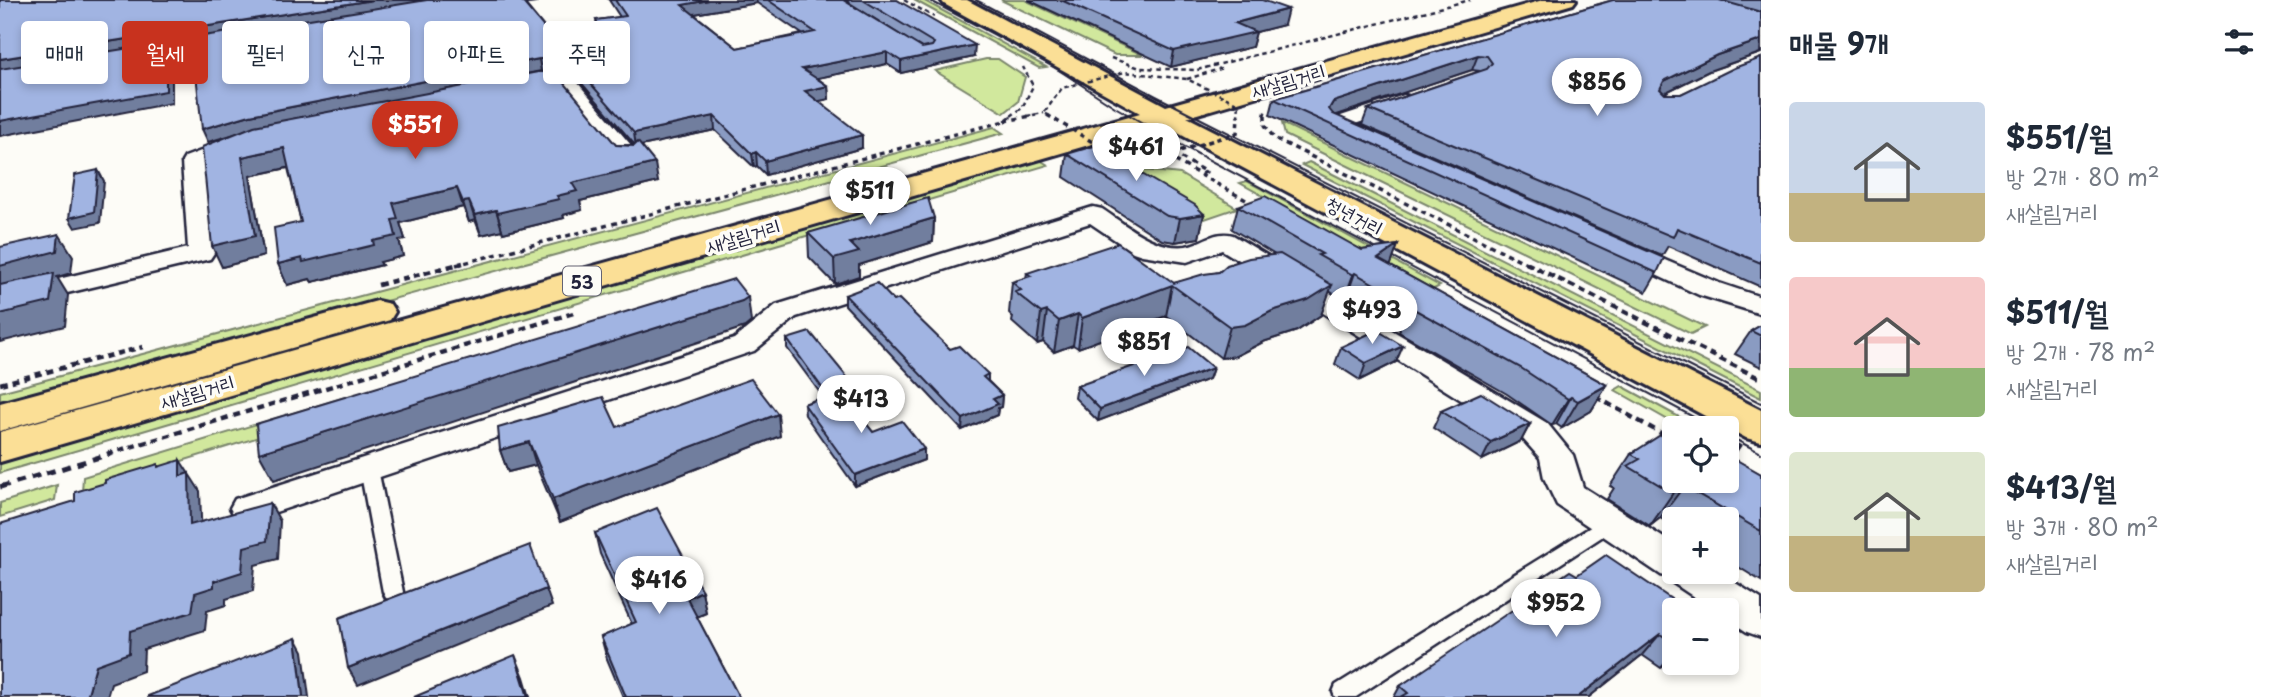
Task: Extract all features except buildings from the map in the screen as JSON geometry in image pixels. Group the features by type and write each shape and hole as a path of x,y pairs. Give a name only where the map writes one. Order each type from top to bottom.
{"main road":[{"name":"새살림거리","path":"0,447 1151,108 1502,0"},
{"name":"새살림거리","path":"0,417 1151,108 1566,0"},
{"name":"청년거리","path":"944,9 1151,108 1761,428"}],"street":[{"path":"501,89 542,80 558,80 570,86 629,157"},
{"path":"1385,146 1335,124 1423,95"},
{"path":"0,301 201,253 193,162 219,149 256,137"},
{"path":"1260,208 1205,228 1535,431 1556,455 1561,478 1570,496 1662,555"},
{"path":"248,508 744,345 786,311 1093,214 1142,247 1187,254 1224,240"},
{"path":"1597,239 1709,289 1761,306"},
{"path":"1706,584 1761,620"}],"lane":[{"path":"369,469 393,592"},
{"path":"1344,692 1611,522"}],"path":[{"path":"904,0 944,9"},
{"path":"1103,54 1140,68 1184,71 1216,67 1470,0"},
{"path":"1005,121 1022,108 1033,86 1030,73 1014,62"},
{"path":"1187,79 1220,69 1216,67"},
{"path":"368,288 1005,121 1045,113 1101,147 1173,153 1237,133 1239,104 1187,79 1125,72 1062,88 1045,113"},
{"path":"1267,108 1263,118 1266,129 1274,138 1761,379"},
{"path":"1173,153 1206,172 1201,174"},
{"path":"1097,156 1174,160 1260,208"},
{"path":"0,487 588,309"},
{"path":"0,384 146,346"},
{"path":"1589,393 1662,434"}],"green space":[{"path":"914,0 923,0 1046,67 1039,68"},
{"path":"1001,0 1025,0 1143,55 1115,55"},
{"path":"986,59 998,59 1025,77 1018,102 1004,113 935,71"},
{"path":"1282,123 1705,327 1691,334 1285,135"},
{"path":"994,127 1003,133 0,406 0,392"},
{"path":"1040,160 1048,165 0,473 0,462"},
{"path":"1309,162 1761,390 1761,398 1302,165"},
{"path":"1117,167 1180,174 1237,208 1202,220"},
{"path":"1247,181 1440,286 1432,290 1240,183"},
{"path":"1622,386 1677,416 1662,417 1615,390"},
{"path":"355,394 359,406 82,492 83,477"},
{"path":"57,485 55,500 0,517 0,503"}],"tram line":[{"path":"929,0 1051,65 1115,107 1181,145 1692,416"},
{"path":"976,0 1156,96 1761,403"},
{"path":"1739,441 1761,453"}]}
